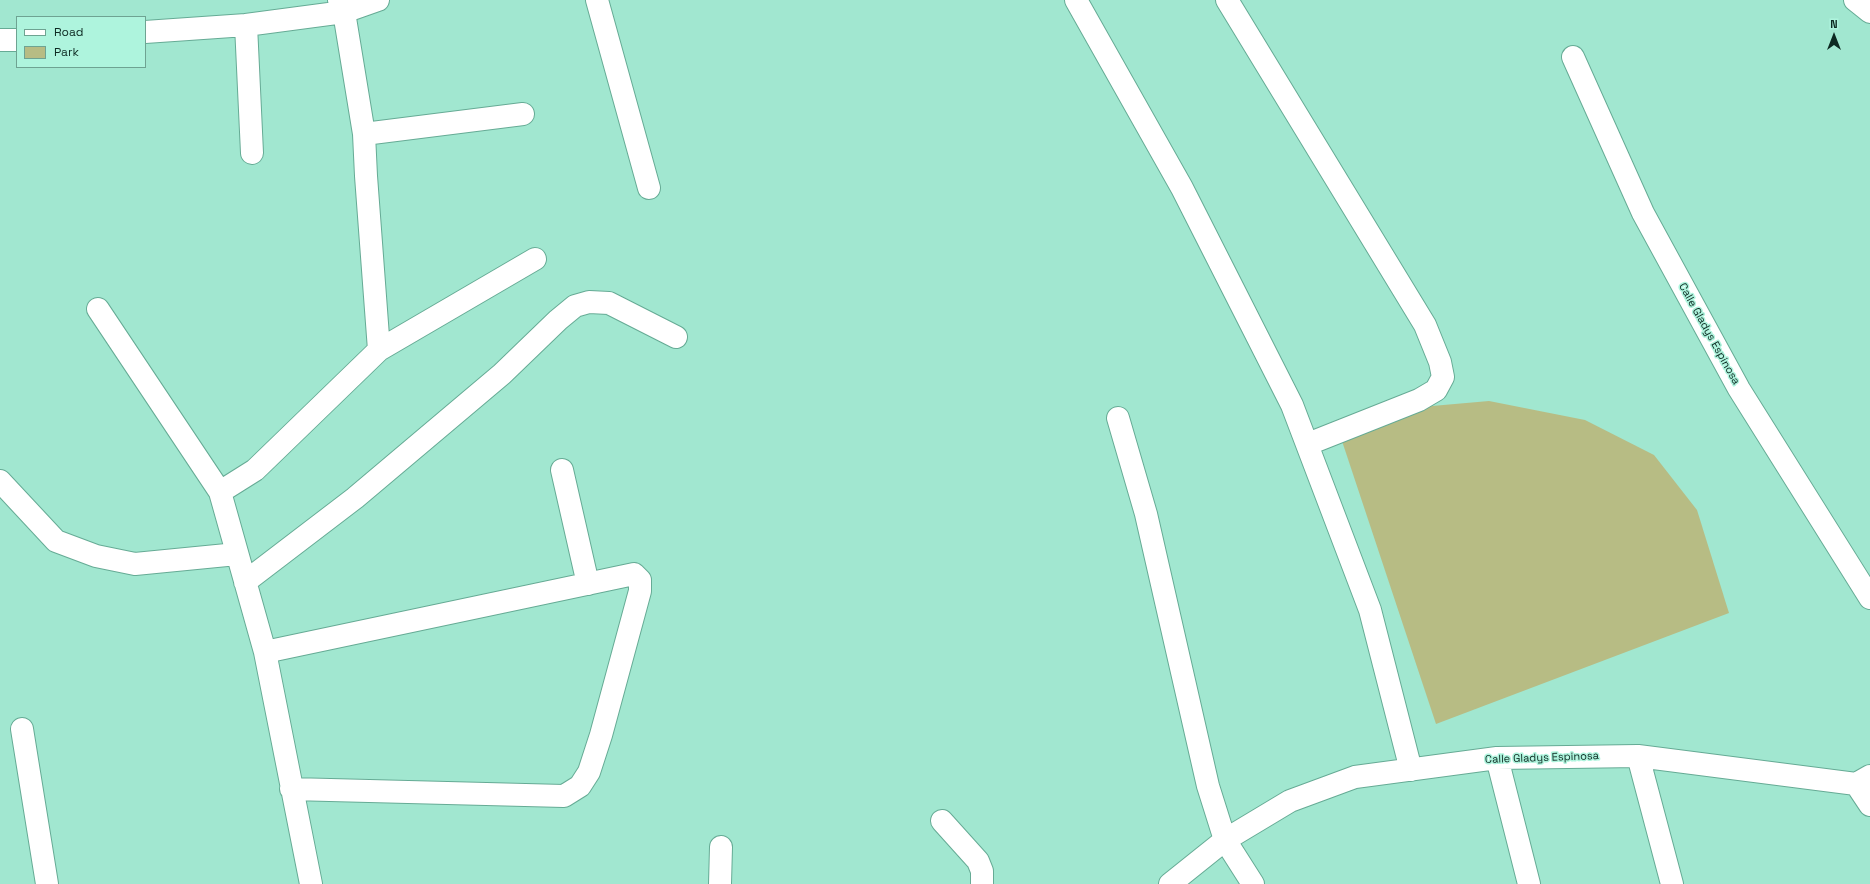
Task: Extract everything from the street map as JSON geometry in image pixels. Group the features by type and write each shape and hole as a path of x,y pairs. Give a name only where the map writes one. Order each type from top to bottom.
{"street":[{"path":"146,32 246,25 378,0"},
{"path":"597,0 649,188"},
{"path":"1076,0 1182,188 1292,405 1370,610 1411,770"},
{"path":"1227,0 1425,325 1440,362 1443,377 1436,390 1419,400 1308,444"},
{"path":"1855,0 1870,12"},
{"path":"342,6 364,134 379,350"},
{"path":"246,25 252,153"},
{"path":"0,40 16,40"},
{"name":"Calle Gladys Espinosa","path":"1574,57 1643,213 1676,274 1739,389 1870,598"},
{"path":"364,134 524,114"},
{"path":"220,492 255,470 379,350 535,258"},
{"path":"245,582 355,498 502,374 558,320 575,306 589,302 609,303 676,337"},
{"path":"98,308 220,492 264,652 311,884"},
{"path":"1118,418 1146,514 1208,786 1225,840 1252,884"},
{"path":"562,470 588,584"},
{"path":"0,481 56,541 96,556 135,564 237,554"},
{"path":"264,652 634,574 640,580 640,591 601,735 589,772 580,786 564,796 291,789"},
{"path":"22,729 47,884"},
{"path":"1638,756 1672,884"},
{"name":"Calle Gladys Espinosa","path":"1170,884 1225,840 1290,802 1355,777 1497,758 1638,756 1863,780"},
{"path":"1497,758 1529,884"},
{"path":"1863,780 1870,805"},
{"path":"942,821 978,861 982,871 982,884"},
{"path":"720,884 721,847"}],"green space":[{"path":"1489,401 1585,420 1654,455 1697,510 1729,613 1436,724 1339,432 1432,406"}]}
